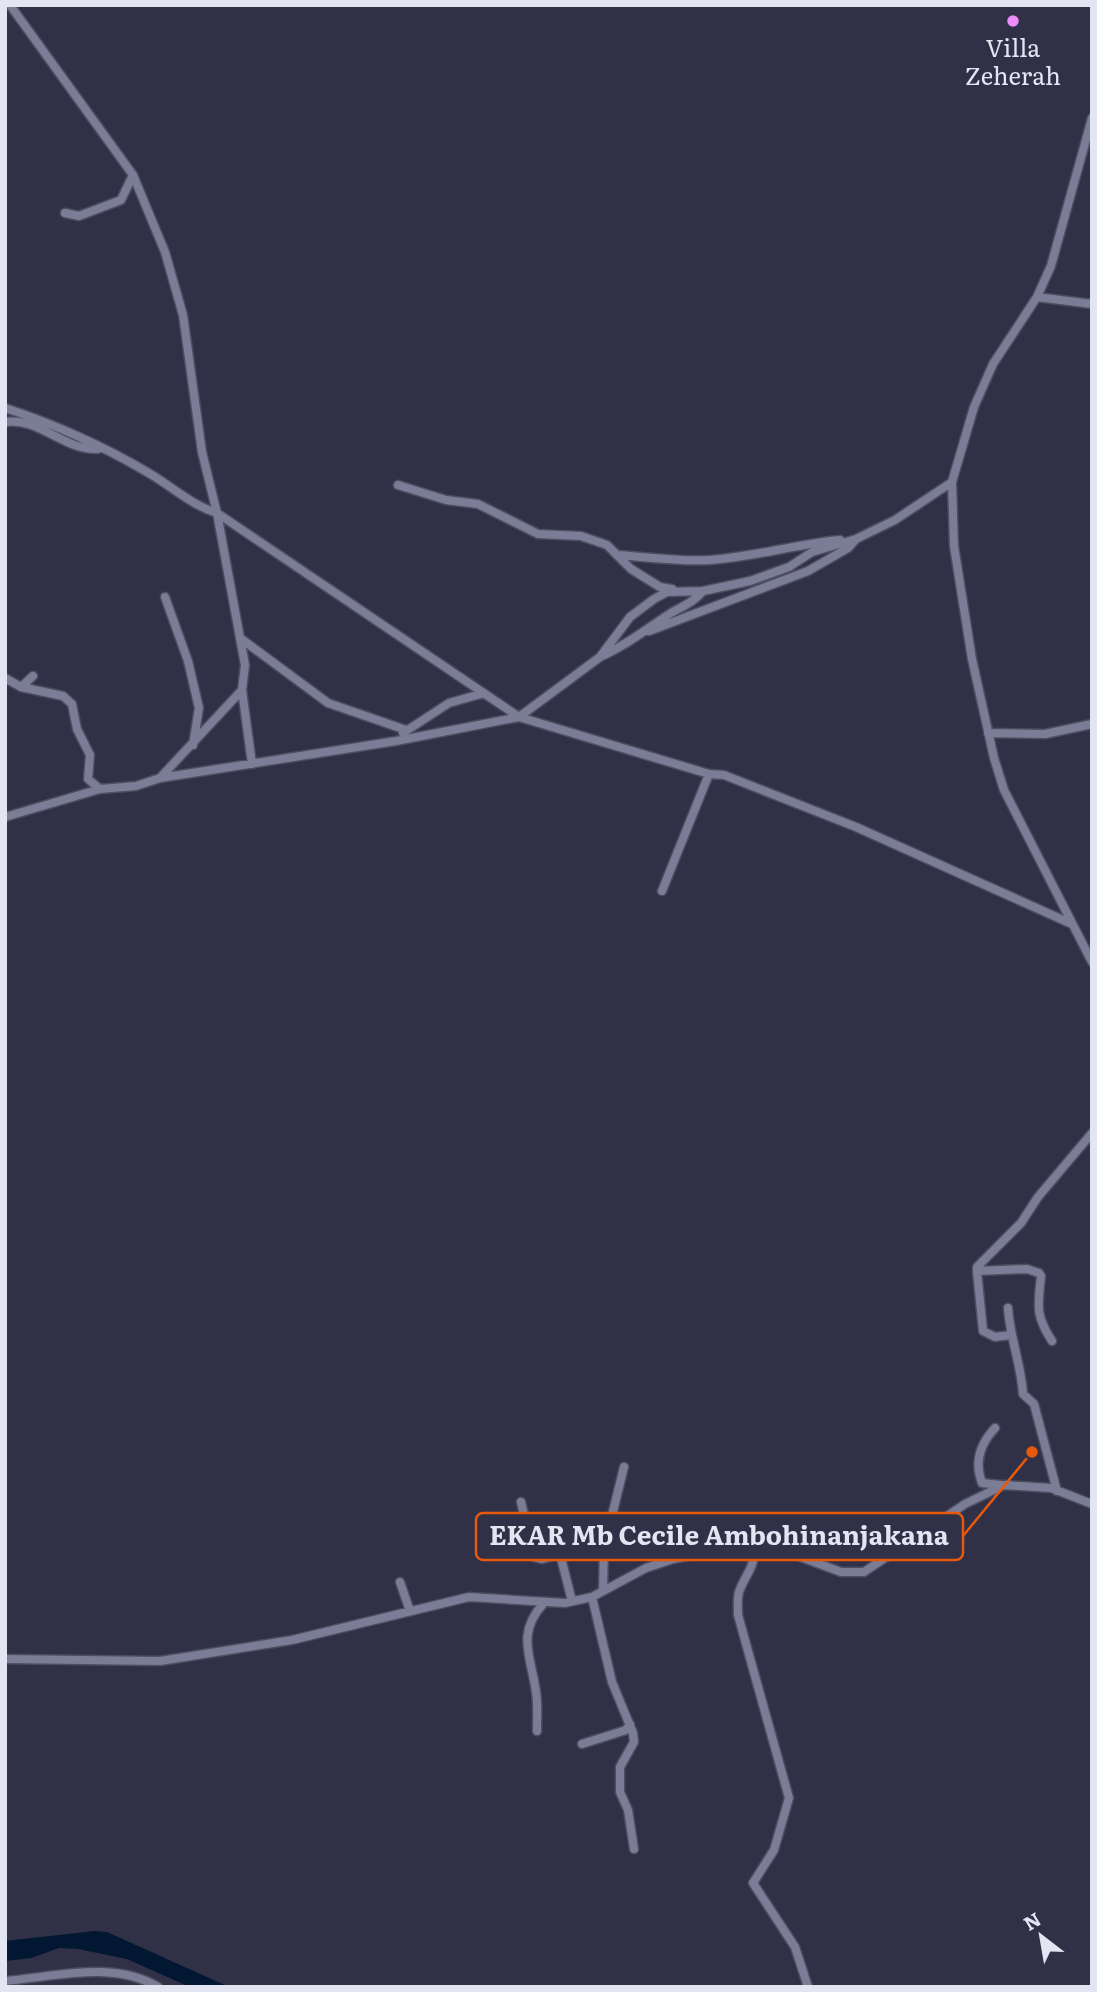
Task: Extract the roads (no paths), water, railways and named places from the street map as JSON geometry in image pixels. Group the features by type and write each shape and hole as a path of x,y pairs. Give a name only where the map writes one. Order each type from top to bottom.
{"street":[{"path":"10,5 133,175 165,252 183,315 202,452 217,513 245,665 242,690 252,764"},
{"path":"1092,118 1051,266 1037,297 993,364 974,407 952,482 954,546 972,659 1004,790 1092,962"},
{"path":"65,213 79,216 121,200 133,175"},
{"path":"1037,297 1092,304"},
{"path":"5,408 35,418 146,471 217,513 519,717 709,774 724,775 856,827 1072,924"},
{"path":"5,422 30,425 84,450 100,449"},
{"path":"600,657 630,617 667,593 703,591 789,567 812,552 856,539 895,520 952,482"},
{"path":"398,485 446,500 478,503 538,534 581,536 607,545 631,569 660,587 703,591"},
{"path":"617,555 707,560 756,555 806,543 856,539"},
{"path":"5,817 100,789 136,786 160,778 396,741 519,717 600,657 649,631 808,571 848,548 856,539"},
{"path":"649,631 670,614 695,601 703,591"},
{"path":"165,597 188,661 199,708 193,745"},
{"path":"240,638 328,703 406,730"},
{"path":"21,687 33,676"},
{"path":"5,678 21,687 63,695 72,704 77,729 90,755 88,779 100,789"},
{"path":"160,778 242,690"},
{"path":"396,741 406,730 449,703 484,693"},
{"path":"988,733 1045,734 1092,724"},
{"path":"662,891 709,774"},
{"path":"1010,1335 995,1336 983,1331 979,1323 977,1270 987,1255 1021,1223 1038,1197 1092,1133"},
{"path":"977,1270 1027,1269 1039,1273 1041,1276 1036,1301 1041,1325 1052,1341"},
{"path":"1008,1308 1010,1335 1021,1364 1023,1394 1034,1404 1057,1491"},
{"path":"995,1428 984,1442 978,1457 982,1483 988,1486 1004,1485 1057,1491 1092,1504"},
{"path":"603,1590 604,1548 624,1467"},
{"path":"5,1658 160,1661 352,1628 469,1597 543,1604 572,1601 592,1597 646,1568 673,1559 752,1543 774,1547 841,1572 864,1572 965,1504 1004,1485"},
{"path":"522,1502 534,1557 537,1560 560,1554 572,1601"},
{"path":"752,1543 756,1556 753,1569 739,1593 738,1615 789,1798 774,1850 753,1883 795,1947 808,1987"},
{"path":"400,1582 410,1611"},
{"path":"592,1597 612,1682 630,1724 634,1742 620,1767 621,1801 628,1810 634,1849"},
{"path":"537,1731 537,1694 526,1638 530,1618 543,1604"},
{"path":"583,1744 626,1730 630,1724"},
{"path":"5,1980 76,1972 119,1975 148,1981 158,1987"}],"water":[{"path":"107,1932 229,1987 190,1987 127,1959 78,1949 59,1948 31,1958 5,1961 5,1941"}],"place":[{"name":"Villa Zeherah","path":"1013,21"},
{"name":"EKAR Mb Cecile Ambohinanjakana","path":"1032,1452"}]}
